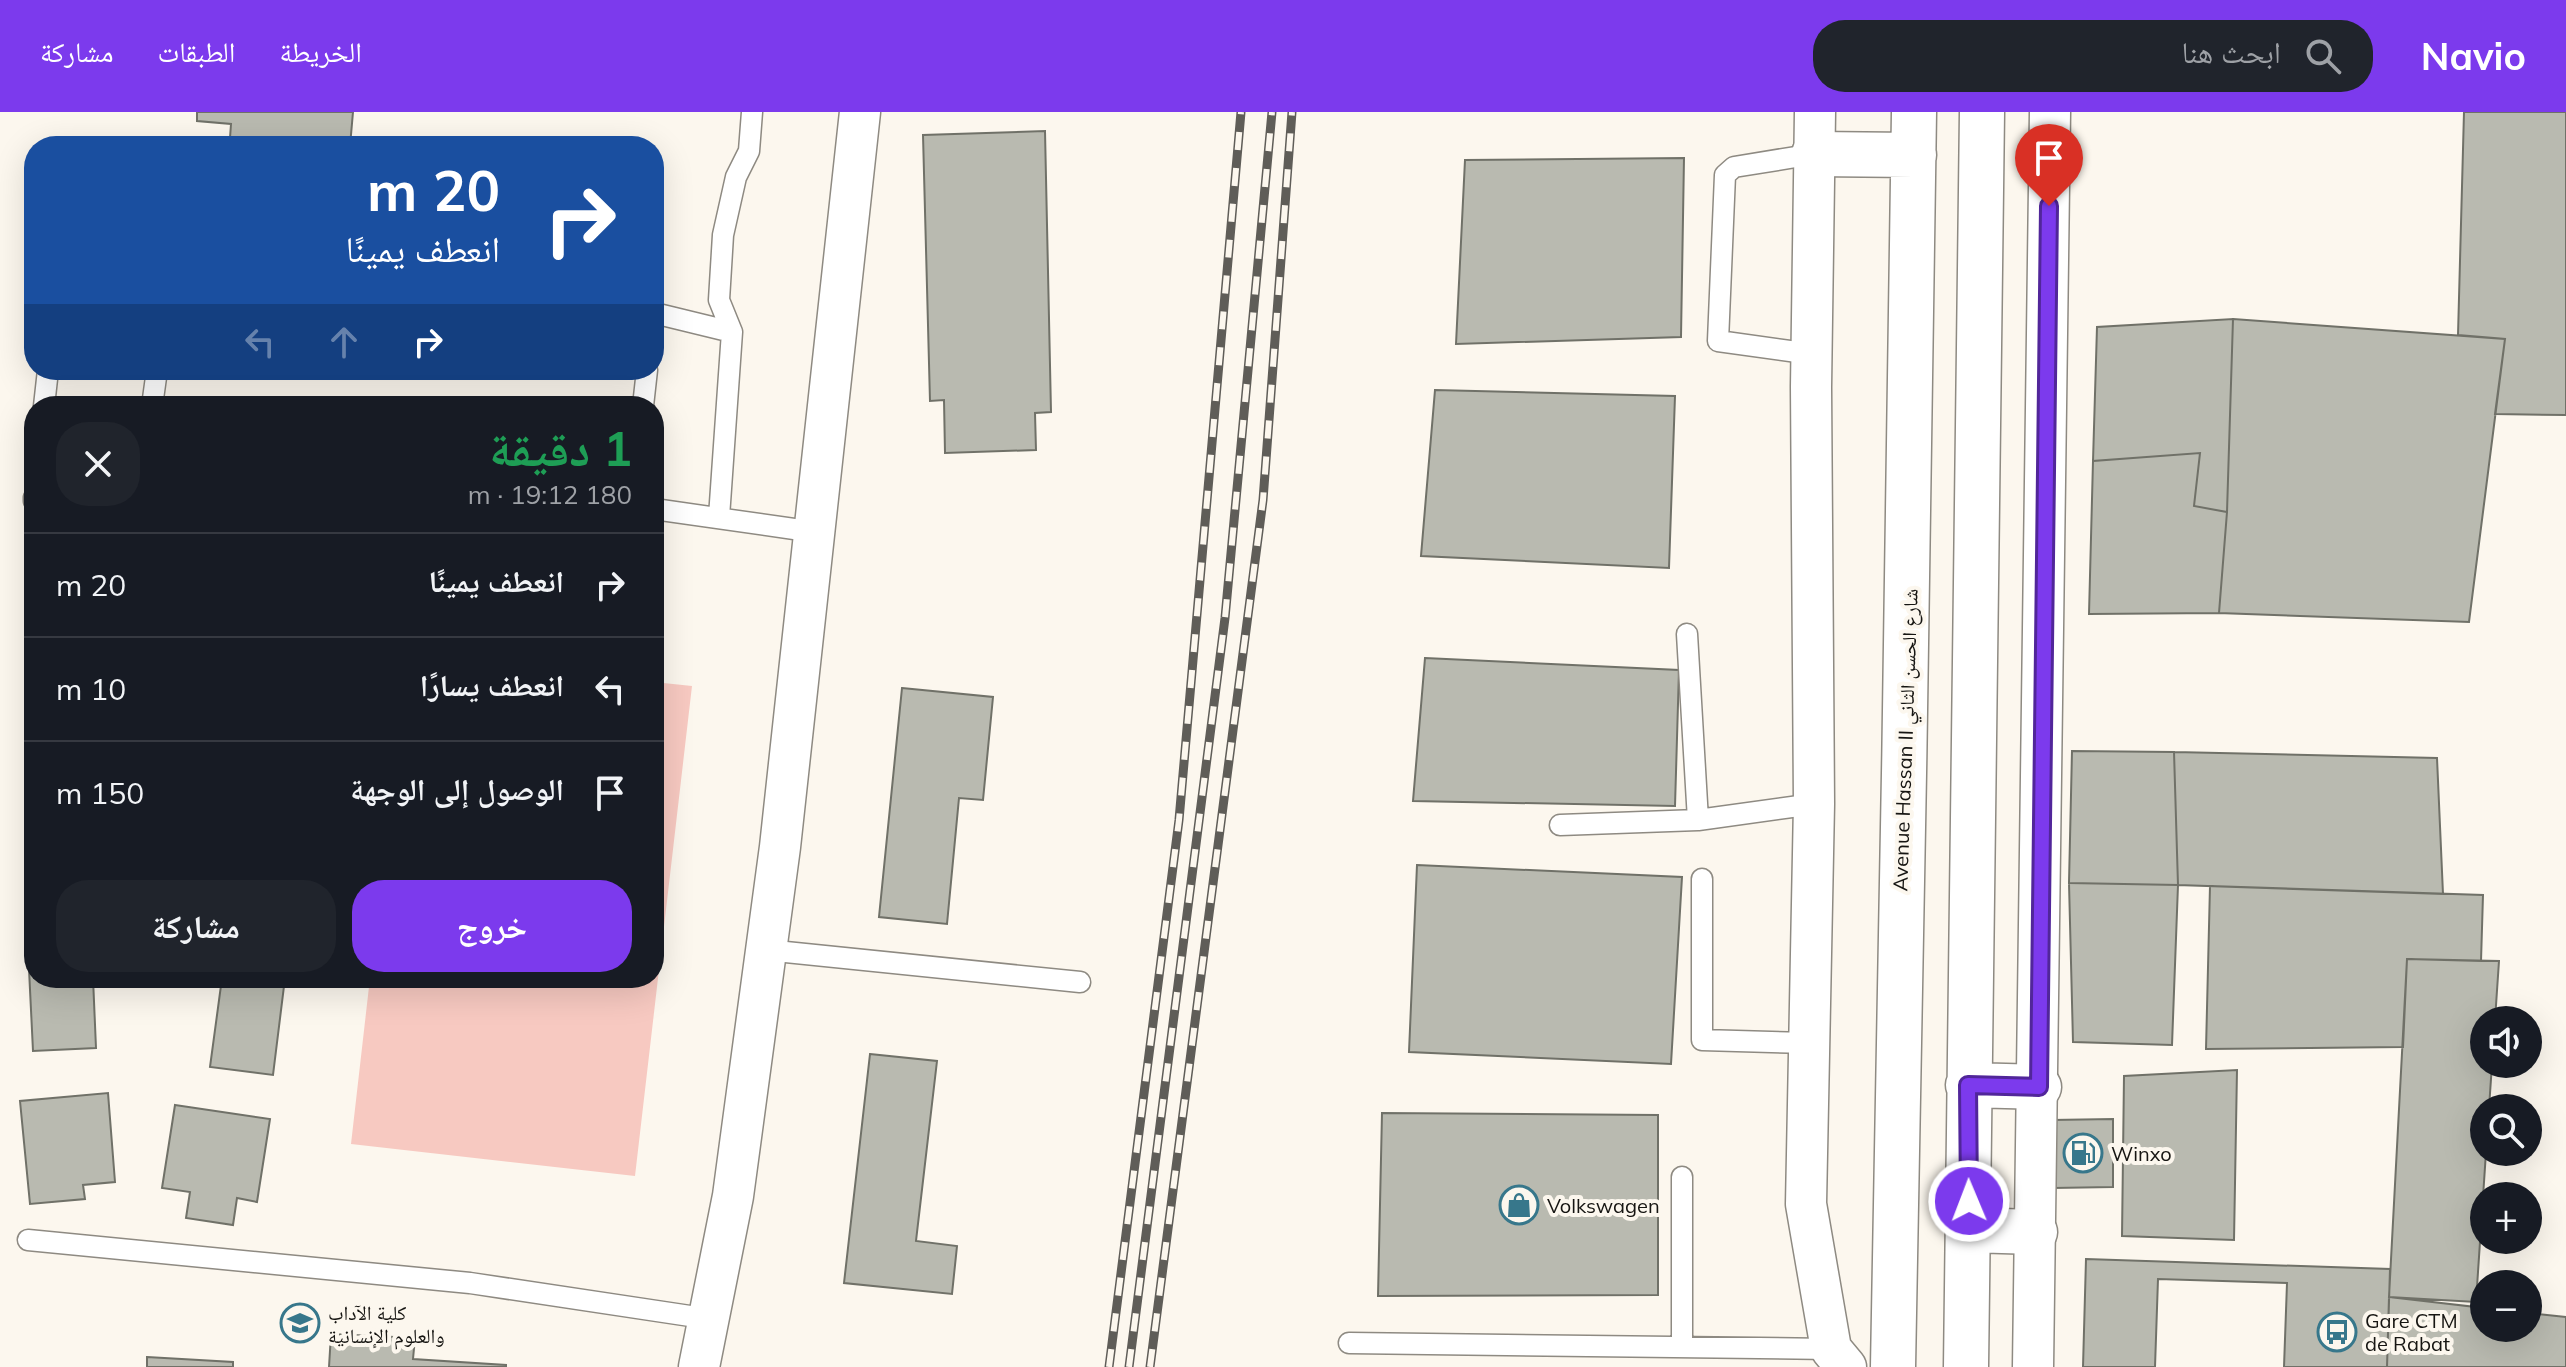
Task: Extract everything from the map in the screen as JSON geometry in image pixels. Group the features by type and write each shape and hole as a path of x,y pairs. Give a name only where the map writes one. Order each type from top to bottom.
{"main road":[{"name":"Avenue Hassan II شارع الحسن الثاني","path":"1893,1367 1901,847 1910,551 1914,112"},
{"path":"1966,1367 1982,112"},
{"path":"1814,133 1914,155"},
{"path":"1968,1085 2039,1087"},
{"path":"1970,1230 2035,1232"}],"street":[{"path":"699,1367 733,1196 780,847 860,112"},
{"path":"2033,1367 2050,112"},
{"path":"1814,133 1814,804 1806,1204 1838,1358"}],"lane":[{"path":"719,517 732,332 719,300 723,235 736,177 749,151 752,112"},
{"path":"1812,354 1718,341 1725,175 1734,167 1814,133"},
{"path":"664,315 732,332"},
{"path":"664,510 815,532"},
{"path":"1687,634 1698,820"},
{"path":"1560,825 1698,820 1814,804"},
{"path":"1702,879 1702,1040 1809,1043"},
{"path":"766,950 1080,982"},
{"path":"1682,1177 1682,1347"},
{"path":"28,1240 470,1283 710,1319"},
{"path":"1349,1343 1682,1347 1838,1358"}],"shaded area":[{"path":"664,683 692,686 664,927"},
{"path":"369,988 657,988 635,1176 351,1144"}],"building":[{"path":"197,112 353,112 351,136 230,136 231,124 197,121"},
{"path":"2464,112 2566,112 2566,415 2495,414 2505,339 2458,335"},
{"path":"1045,131 1051,412 1035,413 1036,450 945,453 944,400 930,401 923,135"},
{"path":"1684,158 1681,337 1456,344 1465,160"},
{"path":"2233,319 2227,512 2194,506 2200,453 2093,461 2097,327"},
{"path":"2233,319 2505,339 2469,622 2219,613 2227,512"},
{"path":"1435,390 1675,396 1669,568 1421,556"},
{"path":"2200,453 2194,506 2227,512 2219,613 2089,614 2093,461"},
{"path":"1425,658 1679,670 1675,806 1413,801"},
{"path":"902,688 993,697 983,800 959,798 947,924 879,917"},
{"path":"2072,751 2174,752 2178,885 2069,883"},
{"path":"2174,752 2437,758 2443,894 2178,885"},
{"path":"1417,865 1682,877 1671,1064 1409,1052"},
{"path":"2069,883 2178,885 2172,1045 2073,1042"},
{"path":"2210,886 2483,895 2481,961 2407,959 2403,1047 2206,1049"},
{"path":"2407,959 2499,961 2496,1006 2470,1006 2470,1078 2491,1078 2490,1094 2470,1094 2470,1166 2485,1166 2484,1182 2470,1182 2470,1254 2479,1254 2478,1270 2470,1270 2470,1302 2389,1297"},
{"path":"30,988 93,988 96,1048 33,1051"},
{"path":"221,988 284,988 273,1075 210,1067"},
{"path":"870,1054 937,1061 916,1241 957,1246 952,1294 844,1283"},
{"path":"2237,1070 2234,1240 2122,1236 2124,1076"},
{"path":"108,1093 115,1182 83,1185 85,1199 30,1204 20,1101"},
{"path":"175,1105 270,1119 257,1202 237,1198 233,1225 186,1218 190,1192 162,1188"},
{"name":"Volkswagen","path":"1382,1113 1658,1115 1658,1295 1378,1296"},
{"name":"Winxo","path":"2113,1119 2113,1187 2053,1188 2052,1120"},
{"name":"Gare CTM de Rabat","path":"2086,1259 2390,1269 2387,1367 2284,1367 2287,1283 2158,1279 2155,1367 2083,1367"},
{"path":"2389,1297 2470,1306 2470,1342 2542,1342 2542,1314 2566,1317 2566,1367 2387,1367"},
{"path":"331,1334 415,1338 413,1359 506,1367 329,1367"},
{"path":"147,1357 233,1362 233,1367 147,1367"}],"railway":[{"path":"1109,1367 1179,820 1241,112"},
{"path":"1129,1367 1225,618 1272,112"},
{"path":"1150,1367 1263,500 1292,112"}],"place":[{"name":"Winxo","path":"2083,1153"},
{"name":"Volkswagen","path":"1519,1205"},
{"name":"كلية الآداب والعلوم الإنسانية","path":"300,1323"},
{"name":"Gare CTM de Rabat","path":"2337,1332"}],"route":[{"path":"1969,1201 1968,1085 2039,1087 2049,206"}]}
